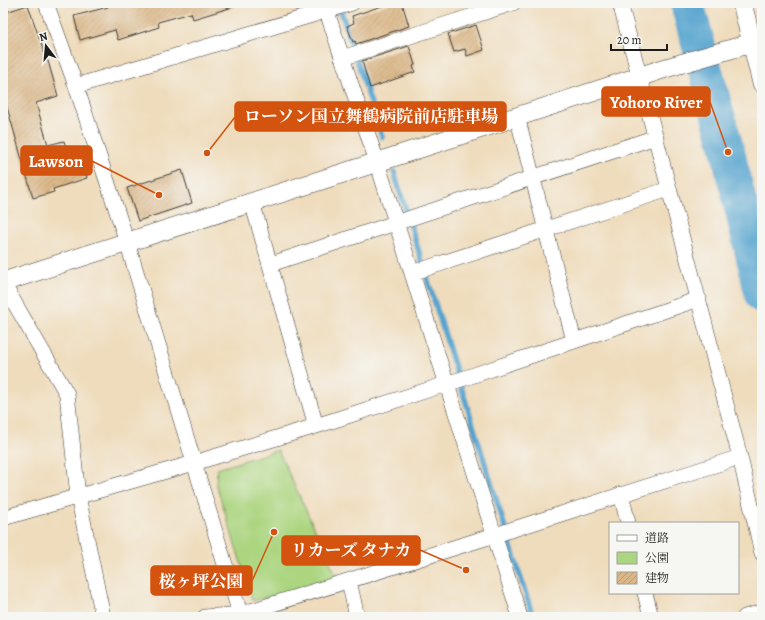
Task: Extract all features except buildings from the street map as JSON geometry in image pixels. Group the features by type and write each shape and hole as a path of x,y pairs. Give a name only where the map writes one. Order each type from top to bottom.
{"street":[{"path":"46,3 76,86 127,242 241,616"},
{"path":"76,86 325,7 352,3"},
{"path":"342,58 513,3"},
{"path":"620,3 740,457 762,553"},
{"path":"742,3 750,43 762,83"},
{"path":"325,7 378,162 412,273 448,382 520,617"},
{"path":"103,617 78,496 68,394 3,283 640,76 750,43"},
{"path":"517,116 574,341"},
{"path":"271,264 656,137"},
{"path":"412,273 669,189"},
{"path":"252,202 271,264 316,426"},
{"path":"3,518 194,464 316,426 448,382 468,377 699,299"},
{"path":"206,617 241,616 740,457"},
{"path":"621,494 628,522"},
{"path":"349,581 357,617"},
{"path":"645,594 651,617"},
{"path":"746,617 762,612"}],"shaded area":[{"path":"751,3 762,3 762,44"}],"green space":[{"path":"278,450 338,579 253,601 216,484 217,469"}],"waterway":[{"path":"687,3 728,152 762,296"},
{"path":"340,8 382,137"},
{"path":"394,172 533,617"}],"place":[{"name":"Yohoro River","path":"728,152"},
{"name":"ローソン国立舞鶴病院前店駐車場","path":"207,153"},
{"name":"Lawson","path":"159,195"},
{"name":"桜ヶ坪公園","path":"274,532"},
{"name":"リカーズ タナカ","path":"466,570"}]}
